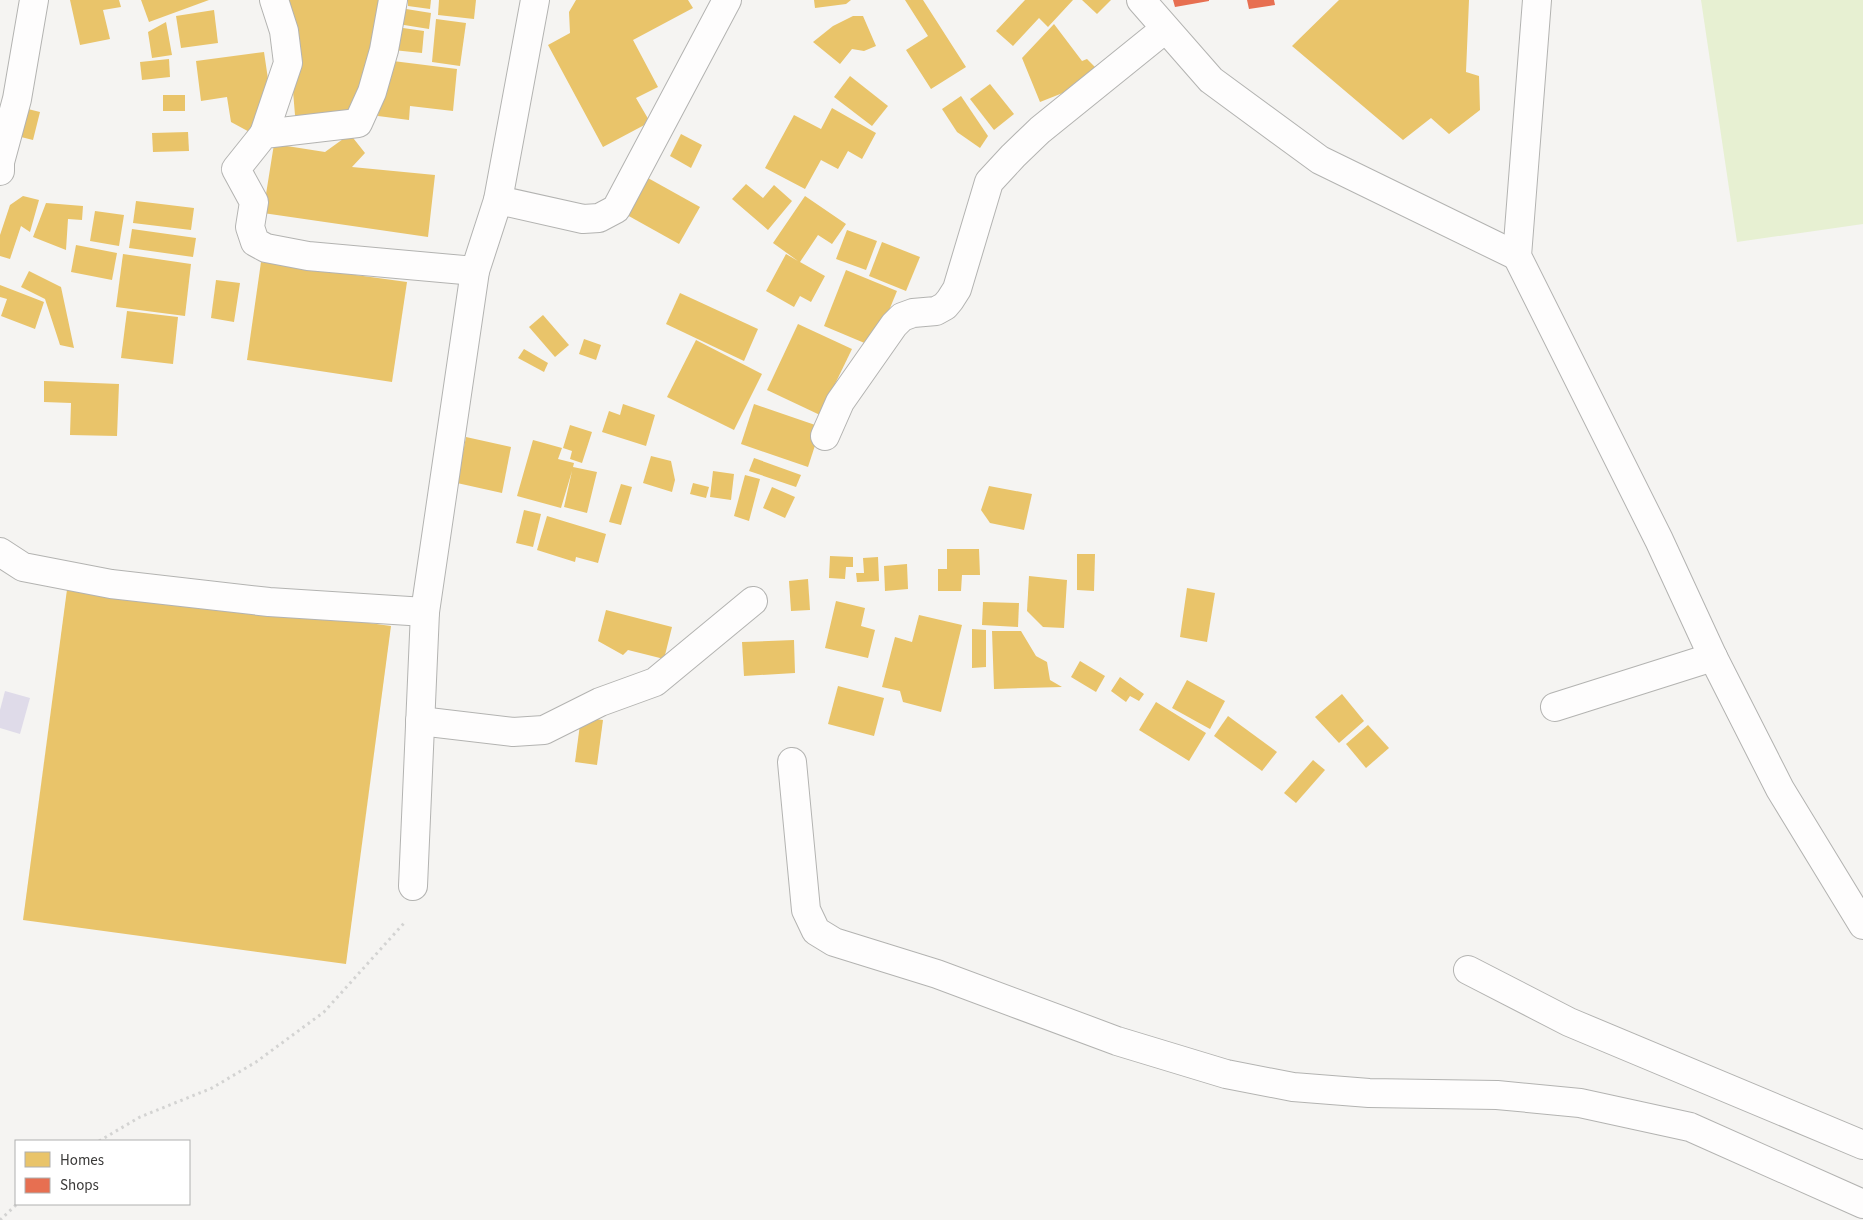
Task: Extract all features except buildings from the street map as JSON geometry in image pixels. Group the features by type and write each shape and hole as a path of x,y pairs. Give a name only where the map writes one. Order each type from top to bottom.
{"street":[{"path":"0,171 0,162 17,99 34,0"},
{"path":"274,0 284,31 288,62 264,134 236,169 254,202 250,227 255,242 266,248 308,256 475,270"},
{"path":"264,134 358,123 372,92 384,50 393,0"},
{"path":"413,886 425,612 475,270 498,200 535,0"},
{"path":"498,200 583,220 600,218 616,209 727,0"},
{"path":"1140,0 1211,80 1320,160 1517,256"},
{"path":"1537,0 1517,256 1659,540 1713,657 1780,789 1863,924"},
{"path":"825,436 840,402 894,325 902,317 913,313 936,311 945,306 957,289 989,182 1040,130 1165,30"},
{"path":"0,552 23,567 111,584 269,602 425,612"},
{"path":"420,722 513,732 544,730 600,702 655,682 753,601"},
{"path":"1555,707 1713,657"},
{"path":"792,762 806,910 816,931 834,942 937,974 1117,1041 1226,1074 1294,1087 1360,1093 1496,1095 1580,1103 1690,1127 1863,1204"},
{"path":"1468,970 1569,1022 1863,1146"}],"path":[{"path":"101,1140 140,1117 212,1088 256,1062 324,1012 418,908 413,886"},
{"path":"0,1220 16,1205"}],"green space":[{"path":"1701,0 1863,0 1863,224 1737,242"}]}
